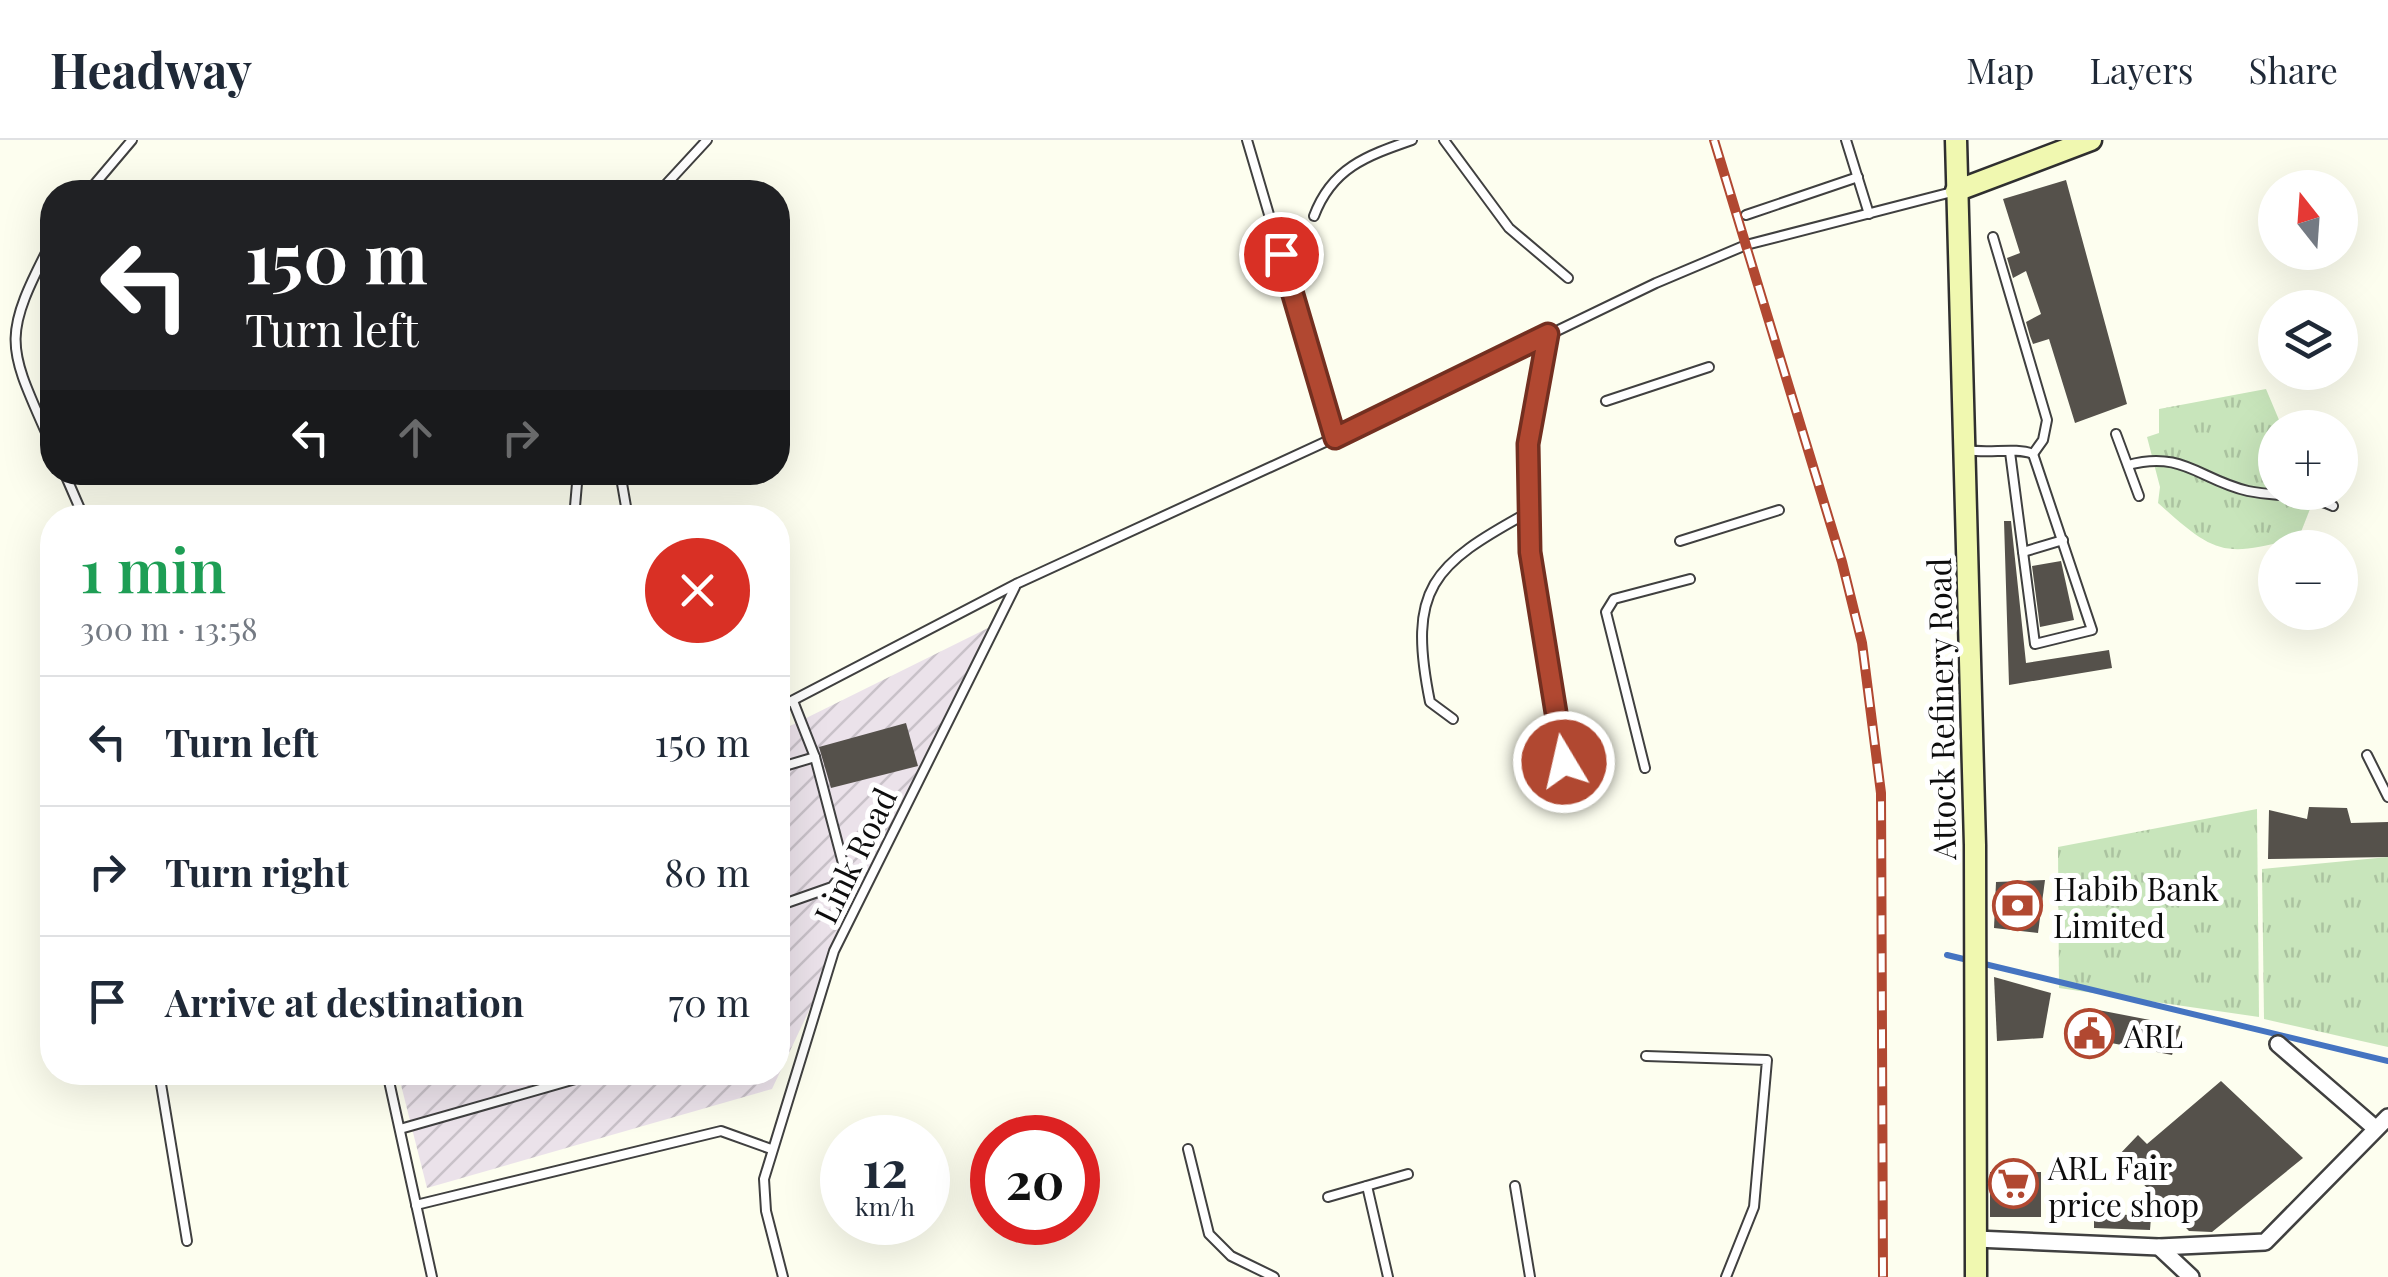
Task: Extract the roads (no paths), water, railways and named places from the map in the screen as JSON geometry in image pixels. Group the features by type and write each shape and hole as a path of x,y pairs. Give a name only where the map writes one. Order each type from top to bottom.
{"street":[{"name":"Attock Refinery Road","path":"1956,140 1975,951 1976,1277"},
{"path":"1956,191 2090,140"},
{"path":"1976,1239 2159,1247 2265,1242 2382,1122 2278,1044"},
{"path":"2159,1247 2191,1277"}],"lane":[{"path":"98,180 132,140"},
{"path":"670,180 707,140"},
{"path":"1247,140 1335,438"},
{"path":"1314,216 1324,189 1352,163 1412,140"},
{"path":"1444,140 1509,228 1568,278"},
{"path":"1846,140 1868,214"},
{"path":"1746,215 1858,177"},
{"path":"790,702 1016,584 1746,245 1956,191"},
{"path":"1993,237 2046,420 2043,440 2034,454"},
{"path":"40,260 20,292 9,322 11,353 40,419"},
{"path":"1548,334 1528,444 1530,552 1564,762"},
{"path":"1606,400 1709,368"},
{"path":"2116,434 2139,496"},
{"path":"1963,450 1994,455 2034,454"},
{"path":"2010,452 2035,644 2092,630 2034,454"},
{"path":"2128,465 2172,461 2238,488 2258,491"},
{"path":"1680,541 1779,510"},
{"path":"1453,719 1430,702 1418,644 1422,616 1440,574 1465,549 1529,512"},
{"path":"2023,552 2062,540"},
{"path":"1645,768 1606,612 1614,599 1690,579"},
{"name":"Link Road","path":"783,1277 766,1210 764,1179 834,951 1016,584"},
{"path":"790,902 832,888 844,871 815,758 793,701"},
{"path":"2367,755 2388,797"},
{"path":"790,765 815,758"},
{"path":"1646,1056 1767,1060 1754,1207 1726,1277"},
{"path":"161,1085 187,1241"},
{"path":"390,1085 432,1277"},
{"path":"400,1129 554,1085"},
{"path":"416,1205 722,1131 771,1149"},
{"path":"1188,1149 1210,1234 1230,1256 1274,1277"},
{"path":"1328,1196 1408,1174"},
{"path":"1367,1186 1388,1277"},
{"path":"1514,1186 1530,1277"}],"waterway":[{"path":"1947,955 2388,1061"}],"railway":[{"path":"1714,140 1842,562 1862,643 1881,793 1883,1277"}],"place":[{"name":"Habib Bank Limited","path":"2018,905"},
{"name":"ARL","path":"2089,1034"},
{"name":"ARL Fair price shop","path":"2013,1184"}]}
